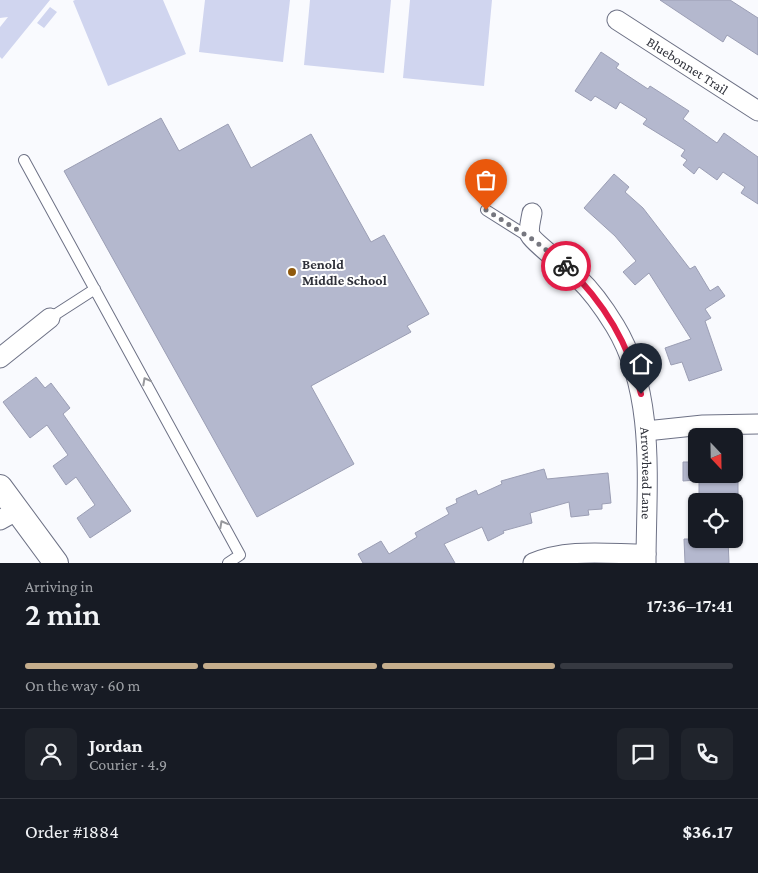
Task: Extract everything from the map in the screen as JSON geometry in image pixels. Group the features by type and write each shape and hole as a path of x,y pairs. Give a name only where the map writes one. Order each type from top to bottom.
{"street":[{"name":"Bluebonnet Trail","path":"617,20 758,111"},
{"path":"532,213 529,229 531,237 535,241"},
{"name":"Arrowhead Lane","path":"535,241 563,264 594,295 619,332 635,370 646,431 646,559"},
{"path":"0,358 50,318"},
{"path":"646,431 703,425 758,424"},
{"path":"0,487 9,515 56,563"},
{"path":"533,563 578,553 646,559"}],"lane":[{"path":"24,160 240,555 228,563"},
{"path":"486,210 535,241"},
{"path":"50,318 95,289"}],"shaded area":[{"path":"0,0 50,0 2,59 0,57 0,27 8,17 0,18"},
{"path":"163,0 186,54 108,86 73,1"},
{"path":"205,0 290,0 283,62 199,52"},
{"path":"310,0 391,0 384,73 304,65"},
{"path":"410,0 492,0 484,86 403,78"},
{"path":"50,7 57,12 44,28 37,23"}],"building":[{"path":"660,0 730,0 758,18 758,55 727,35 723,42"},
{"path":"601,52 619,64 616,68 648,89 650,86 689,111 683,119 717,143 724,133 758,157 758,204 741,193 745,187 723,172 717,180 699,167 694,174 683,165 687,160 681,156 685,150 643,124 647,119 620,102 616,109 595,96 591,101 575,91"},
{"path":"161,118 179,151 228,124 251,168 311,134 371,242 384,235 429,314 407,326 411,332 311,386 354,464 257,517 64,171"},
{"path":"614,174 629,187 625,192 643,208 690,269 695,266 710,291 718,286 725,296 705,309 711,318 705,321 722,370 689,381 682,362 671,365 665,348 691,339 649,273 635,285 623,272 636,261 615,236 584,208"},
{"path":"36,377 45,388 51,383 70,408 63,414 131,511 90,538 77,518 95,505 76,477 66,485 53,466 68,455 47,425 30,438 3,402"},
{"path":"683,462 688,462 688,481 683,481"},
{"path":"544,469 547,479 608,473 611,503 602,504 602,509 588,510 589,515 571,517 569,502 530,513 532,523 503,531 504,533 488,541 482,527 444,544 455,563 363,563 358,554 381,541 389,554 417,537 415,533 449,514 446,508 457,503 456,499 476,490 478,495 502,484 501,481"},
{"path":"699,483 738,483 738,493 699,493"},
{"path":"684,539 688,539 688,548 728,548 729,563 685,563"}],"way so far":[{"path":"486,210 535,241 566,266"}],"place":[{"name":"Benold Middle School","path":"292,272"}],"route":[{"path":"566,266 594,295 619,332 635,370 641,394"}]}
